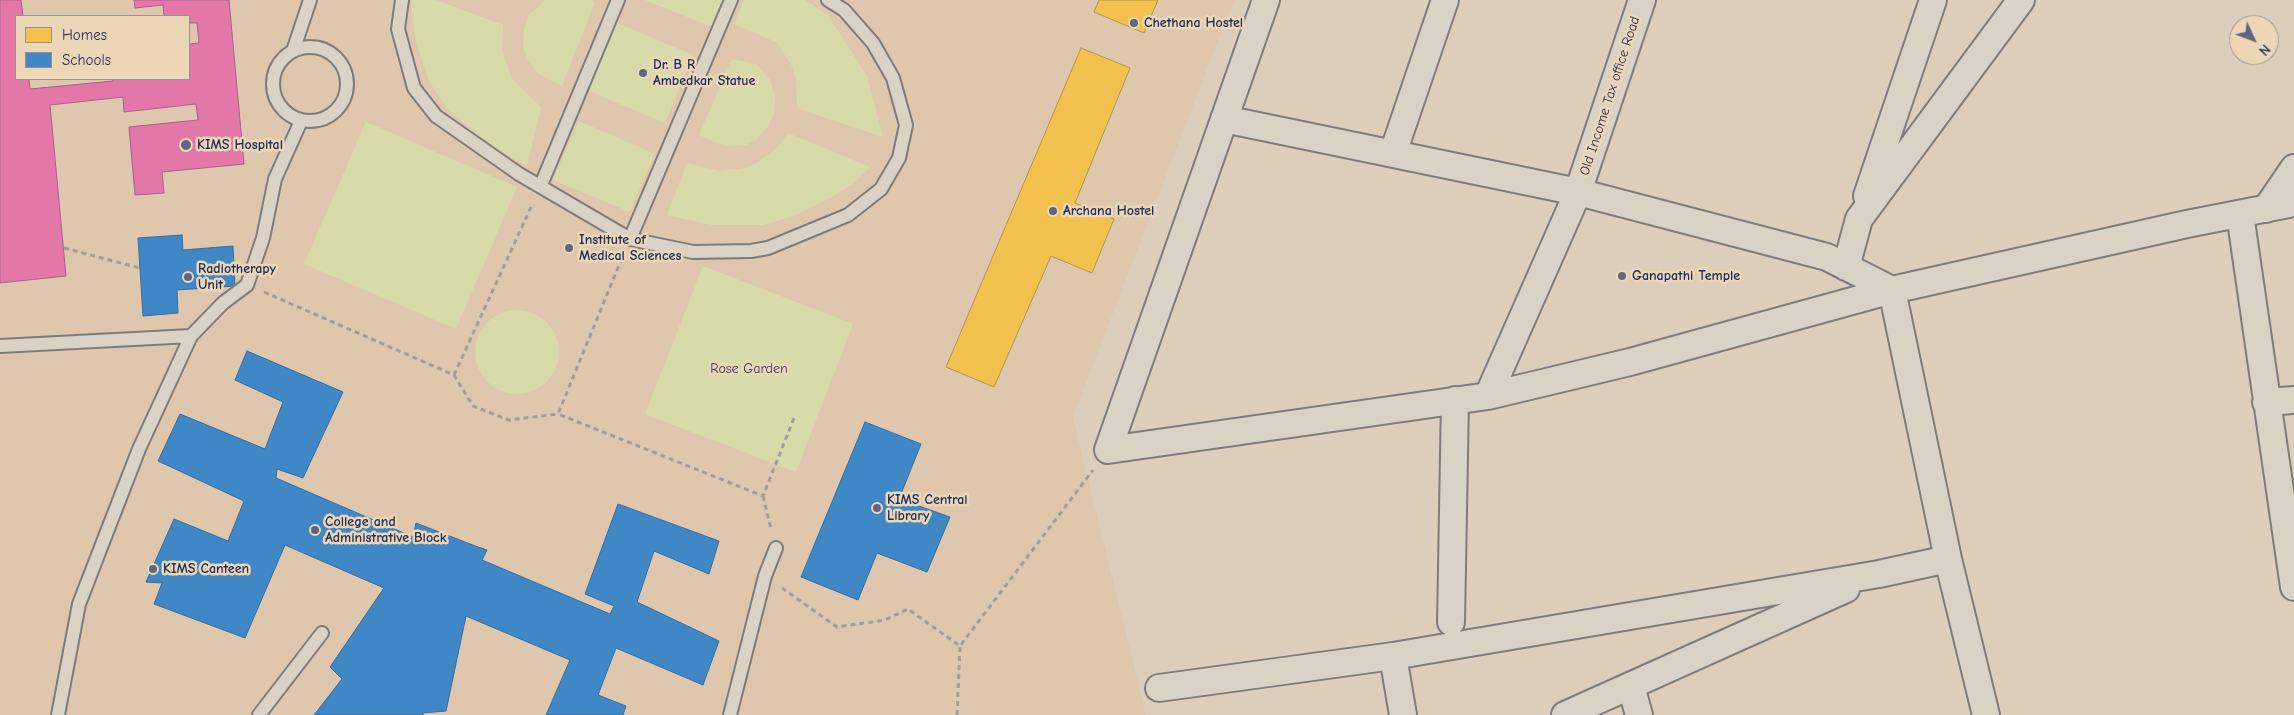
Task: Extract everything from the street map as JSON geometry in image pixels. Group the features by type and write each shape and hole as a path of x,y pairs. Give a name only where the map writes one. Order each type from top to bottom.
{"street":[{"path":"1266,0 1108,450 1488,396 1630,362 1892,290 2294,203"},
{"path":"1394,153 1445,0"},
{"name":"Old Income Tax office Road","path":"1488,396 1578,192 1642,0"},
{"path":"1846,267 1859,220 1933,0"},
{"path":"1859,220 2021,0"},
{"path":"1224,119 1578,192 1826,257 1892,290"},
{"path":"2266,209 2294,168"},
{"path":"2240,214 2294,586"},
{"path":"1892,290 1948,558 1986,715"},
{"path":"1451,622 1455,400"},
{"path":"2266,402 2294,400"},
{"path":"1159,688 1394,656 1879,574 1948,558"},
{"path":"1565,715 1879,574"},
{"path":"1394,656 1403,715"},
{"path":"1631,686 1639,715"}],"lane":[{"path":"292,51 310,0"},
{"path":"402,0 398,29 414,88 436,116 519,174 630,238 693,252 750,251 768,248 848,215 881,189 899,158 906,125 894,78 872,42 844,10 828,0"},
{"path":"541,185 618,0"},
{"path":"630,238 731,0"},
{"path":"313,47 330,52 340,61 347,74 348,87 345,99 338,110 327,118 314,122 301,121 287,114 274,96 273,82 276,70 282,59 292,51 313,47"},
{"path":"58,715 79,604 139,449 191,336 223,303 246,285 263,238 275,179 301,121"},
{"path":"0,346 191,336"},
{"path":"730,715 765,576 776,548"},
{"path":"259,715 322,633"}],"path":[{"path":"454,375 541,185"},
{"path":"558,414 630,238"},
{"path":"64,248 140,268"},
{"path":"246,285 454,375 473,406 509,420 558,414 763,496"},
{"path":"776,548 763,496 794,418"},
{"path":"958,715 960,646 1108,450"},
{"path":"765,576 837,627 885,620 908,609 960,646"}],"shaded area":[{"name":"Institute of Medical Sciences","path":"0,0 1234,0 1073,417 1146,715 0,715"}],"green space":[{"path":"411,0 436,0 503,25 502,51 513,80 541,107 527,166 495,147 448,110 429,81 416,42"},
{"path":"545,0 592,0 595,2 562,86 539,74 529,62 523,47 524,30 529,15"},
{"path":"645,0 723,0 712,27"},
{"path":"744,0 805,0 828,15 867,76 883,137 797,108 796,79 791,64 776,42 734,24"},
{"path":"617,23 693,55 665,123 589,91"},
{"path":"732,59 756,64 770,80 775,96 774,114 767,128 756,140 746,145 732,146 717,143 699,135"},
{"path":"579,121 655,154 630,212 553,180"},
{"path":"366,122 517,187 456,329 304,264"},
{"path":"788,133 870,167 854,183 830,198 794,216 763,225 712,225 667,215 687,163 719,171 745,168 757,163 778,147"},
{"name":"Rose Garden","path":"703,266 853,324 796,472 645,414"},
{"path":"509,310 525,310 541,317 552,328 559,344 556,368 547,382 541,387 525,394 509,394 493,387 482,376 475,360 475,344 482,328 493,317"}],"building: Homes":[{"name":"Chethana Hostel","path":"1099,0 1158,0 1144,33 1094,12"},
{"name":"Archana Hostel","path":"1081,48 1130,68 1075,203 1114,219 1092,273 1051,256 994,387 946,367"}],"building: Schools":[{"name":"Radiotherapy Unit","path":"182,235 183,250 233,246 235,286 177,290 178,313 143,316 138,238"},
{"name":"College and Administrative Block","path":"247,351 343,392 303,478 277,469 276,478 413,537 416,523 487,550 482,560 610,614 614,606 585,594 618,504 719,541 709,574 654,551 637,602 719,641 703,685 616,648 598,695 626,706 623,715 546,715 570,660 466,616 446,711 423,713 423,715 314,715 342,679 330,667 384,588 285,545 245,638 154,604 162,583 146,582 174,519 228,541 244,501 158,461 180,414 265,449 283,402 235,380"},
{"name":"KIMS Central Library","path":"865,422 921,444 899,499 950,517 927,572 877,553 858,600 801,577"}],"building: Health":[{"name":"KIMS Hospital","path":"0,0 21,0 23,15 15,15 15,80 29,80 30,89 112,80 190,80 190,44 199,43 197,23 190,23 190,15 164,15 163,5 135,8 134,0 229,0 244,164 162,172 164,193 135,195 129,127 198,120 196,104 124,112 123,97 50,105 66,276 0,283"}],"place":[{"name":"Chethana Hostel","path":"1134,23"},
{"name":"Dr. B R Ambedkar Statue","path":"643,73"},
{"name":"KIMS Hospital","path":"186,145"},
{"name":"Archana Hostel","path":"1053,211"},
{"name":"Institute of Medical Sciences","path":"569,248"},
{"name":"Ganapathi Temple","path":"1622,276"},
{"name":"Radiotherapy Unit","path":"188,277"},
{"name":"KIMS Central Library","path":"877,508"},
{"name":"College and Administrative Block","path":"315,530"},
{"name":"KIMS Canteen","path":"153,569"}]}
